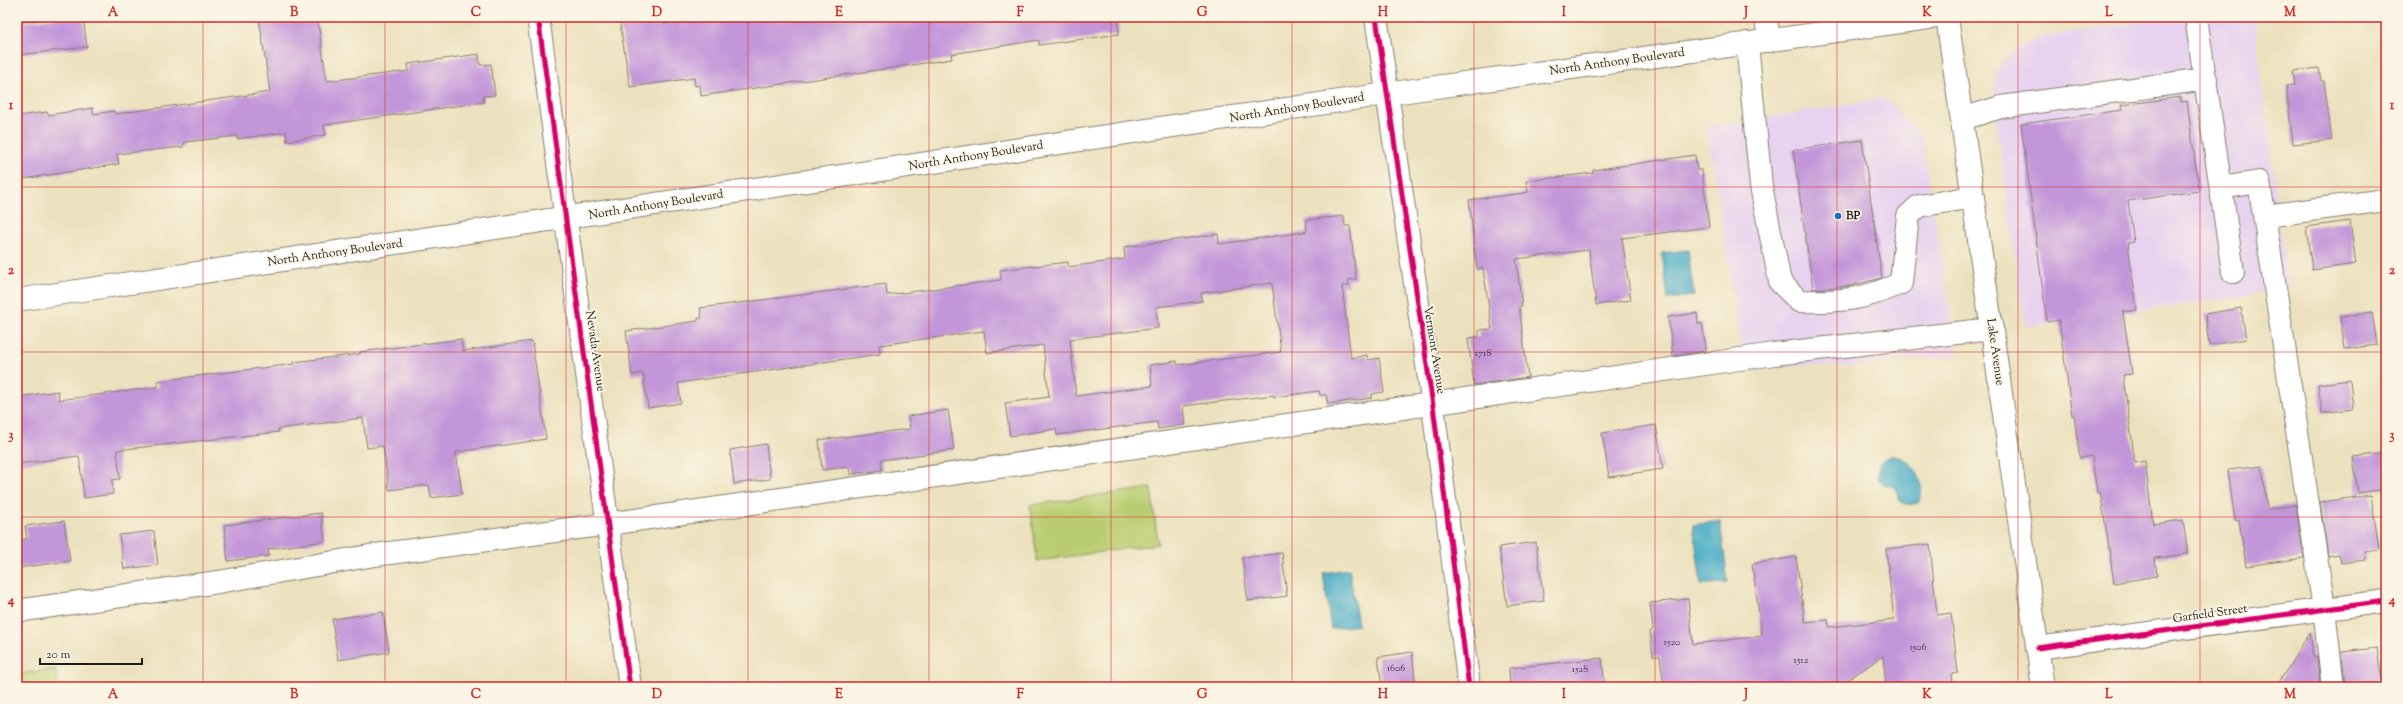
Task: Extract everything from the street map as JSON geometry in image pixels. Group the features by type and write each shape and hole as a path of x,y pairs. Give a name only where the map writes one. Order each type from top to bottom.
{"main road":[{"name":"Nevada Avenue","path":"538,17 567,219 630,687"},
{"name":"Vermont Avenue","path":"1376,17 1432,406 1469,687"},
{"path":"1766,17 1769,41"},
{"name":"North Anthony Boulevard","path":"17,300 567,219 1386,94 1936,17"},
{"name":"Lake Avenue","path":"1947,17 2043,687"},
{"path":"2196,17 2233,272"},
{"path":"1746,44 1761,186 1780,282 1799,301 1831,302 1876,295 1901,283 1908,216 1919,206 1973,197"},
{"path":"1962,119 2001,107 2206,79"},
{"path":"2221,188 2259,182 2324,609 2333,687"},
{"path":"2264,216 2386,200"},
{"path":"17,611 218,582 375,555 608,524 1432,406 1774,354 1992,329"},
{"name":"Garfield Street","path":"2037,648 2386,601"}],"shaded area":[{"path":"2178,17 2254,17 2288,290 2025,327 1993,100 1997,71 2002,62 2017,48 2044,36"},
{"path":"1885,98 1922,136 1957,355 1848,366 1803,365 1745,372 1707,127"}],"green space":[{"path":"1151,488 1158,544 1037,561 1030,505"},
{"path":"56,669 58,687 17,687 17,674"}],"water":[{"path":"1688,250 1694,296 1668,299 1662,253"},
{"path":"1889,456 1905,460 1916,471 1920,479 1921,487 1921,495 1918,503 1906,505 1901,501 1894,487 1885,485 1878,479 1879,464"},
{"path":"1720,521 1728,582 1701,585 1693,525"},
{"path":"1349,569 1358,625 1331,629 1323,573"}],"building":[{"path":"61,17 83,17 87,47 17,55 17,23"},
{"path":"259,17 317,17 327,81 409,71 408,64 479,54 480,65 491,64 495,95 483,96 484,102 324,125 326,135 287,141 286,132 237,139 237,136 185,142 183,147 117,154 119,164 17,180 17,116 47,112 48,115 93,108 93,114 114,111 115,114 270,92"},
{"path":"619,17 663,17 664,24 703,17 1118,17 1119,34 1039,45 1039,40 951,54 952,59 701,96 700,85 695,86 694,78 630,87"},
{"path":"2319,68 2321,81 2324,81 2332,140 2293,144 2286,86 2295,85 2293,71"},
{"path":"2181,97 2181,102 2187,101 2199,191 2128,201 2134,242 2128,243 2137,310 2123,312 2132,374 2123,375 2135,463 2145,461 2153,524 2183,520 2188,554 2155,558 2157,576 2114,583 2104,515 2100,492 2097,493 2092,456 2080,458 2074,415 2072,416 2059,320 2047,322 2021,124 2122,110 2121,105"},
{"name":"BP","path":"1862,140 1882,278 1850,286 1813,289 1793,150"},
{"path":"1695,155 1697,170 1702,170 1709,227 1622,238 1631,300 1596,305 1589,250 1516,259 1522,306 1519,306 1528,377 1474,385 1468,338 1479,337 1479,330 1492,329 1483,268 1477,269 1469,200 1528,192 1526,181 1593,173 1593,170"},
{"path":"1344,216 1345,226 1350,226 1356,279 1348,280 1349,286 1342,286 1351,358 1367,355 1368,360 1379,358 1384,392 1372,394 1372,398 1328,404 1326,395 1320,395 1319,391 1274,397 1274,395 1183,406 1185,425 1158,429 1157,422 1057,435 1056,429 1010,436 1005,403 1049,397 1043,345 987,353 984,331 879,345 880,354 678,383 681,403 648,408 643,373 632,375 626,331 698,321 698,318 702,318 700,308 886,284 887,295 1001,280 1000,270 1068,262 1068,267 1125,259 1124,247 1218,234 1219,244 1304,232 1307,231 1306,220","holes":["1272,283 1281,352 1177,365 1177,361 1150,365 1152,386 1076,396 1070,339 1158,328 1156,307 1202,301 1201,293"]},
{"path":"2350,221 2356,264 2312,270 2306,227"},
{"path":"2241,308 2246,339 2209,345 2205,314"},
{"path":"2372,312 2377,345 2345,349 2340,317"},
{"path":"1697,313 1698,324 1702,323 1706,351 1673,356 1668,317"},
{"path":"461,339 463,351 532,341 546,439 456,452 462,494 431,498 429,485 389,490 383,446 367,448 363,418 278,429 279,432 117,450 120,479 112,480 113,494 84,498 79,456 17,464 17,397 58,391 59,400 158,387 157,381 294,364 293,362"},
{"path":"2350,380 2353,409 2322,413 2318,384"},
{"path":"948,410 954,450 881,460 882,470 850,474 849,467 822,470 819,440 910,429 908,416"},
{"path":"1656,425 1663,469 1609,477 1602,433"},
{"path":"766,444 770,479 734,484 730,450"},
{"path":"2386,453 2386,489 2358,493 2353,457"},
{"path":"2262,466 2267,509 2296,505 2304,558 2246,566 2239,520 2235,521 2228,470"},
{"path":"2371,495 2379,549 2365,551 2366,560 2341,563 2339,554 2328,556 2320,502"},
{"path":"321,513 325,541 268,549 269,556 228,561 224,525"},
{"path":"64,521 70,561 17,568 17,540 27,539 25,526"},
{"path":"154,531 158,565 124,569 119,535"},
{"path":"1536,542 1544,601 1507,606 1499,547"},
{"path":"1930,544 1937,615 1951,613 1958,673 1952,674 1953,685 1910,687 1910,683 1886,685 1883,656 1837,687 1664,687 1660,656 1653,656 1650,632 1653,630 1650,603 1688,599 1693,644 1762,636 1752,564 1796,557 1805,622 1828,620 1829,627 1894,620 1886,549"},
{"path":"1282,553 1287,596 1248,601 1242,558"},
{"path":"383,612 389,652 338,660 332,619"},
{"path":"2310,632 2313,656 2317,656 2320,687 2276,687"},
{"path":"2377,648 2383,687 2345,687 2342,652"},
{"path":"1412,652 1416,687 1382,687 1378,657"},
{"path":"1602,658 1605,687 1510,687 1509,668"}],"cycle path":[{"path":"538,17 630,687"},
{"path":"1376,17 1433,406 1469,687"},
{"path":"2037,648 2386,601"}],"place":[{"name":"BP","path":"1838,216"}]}
